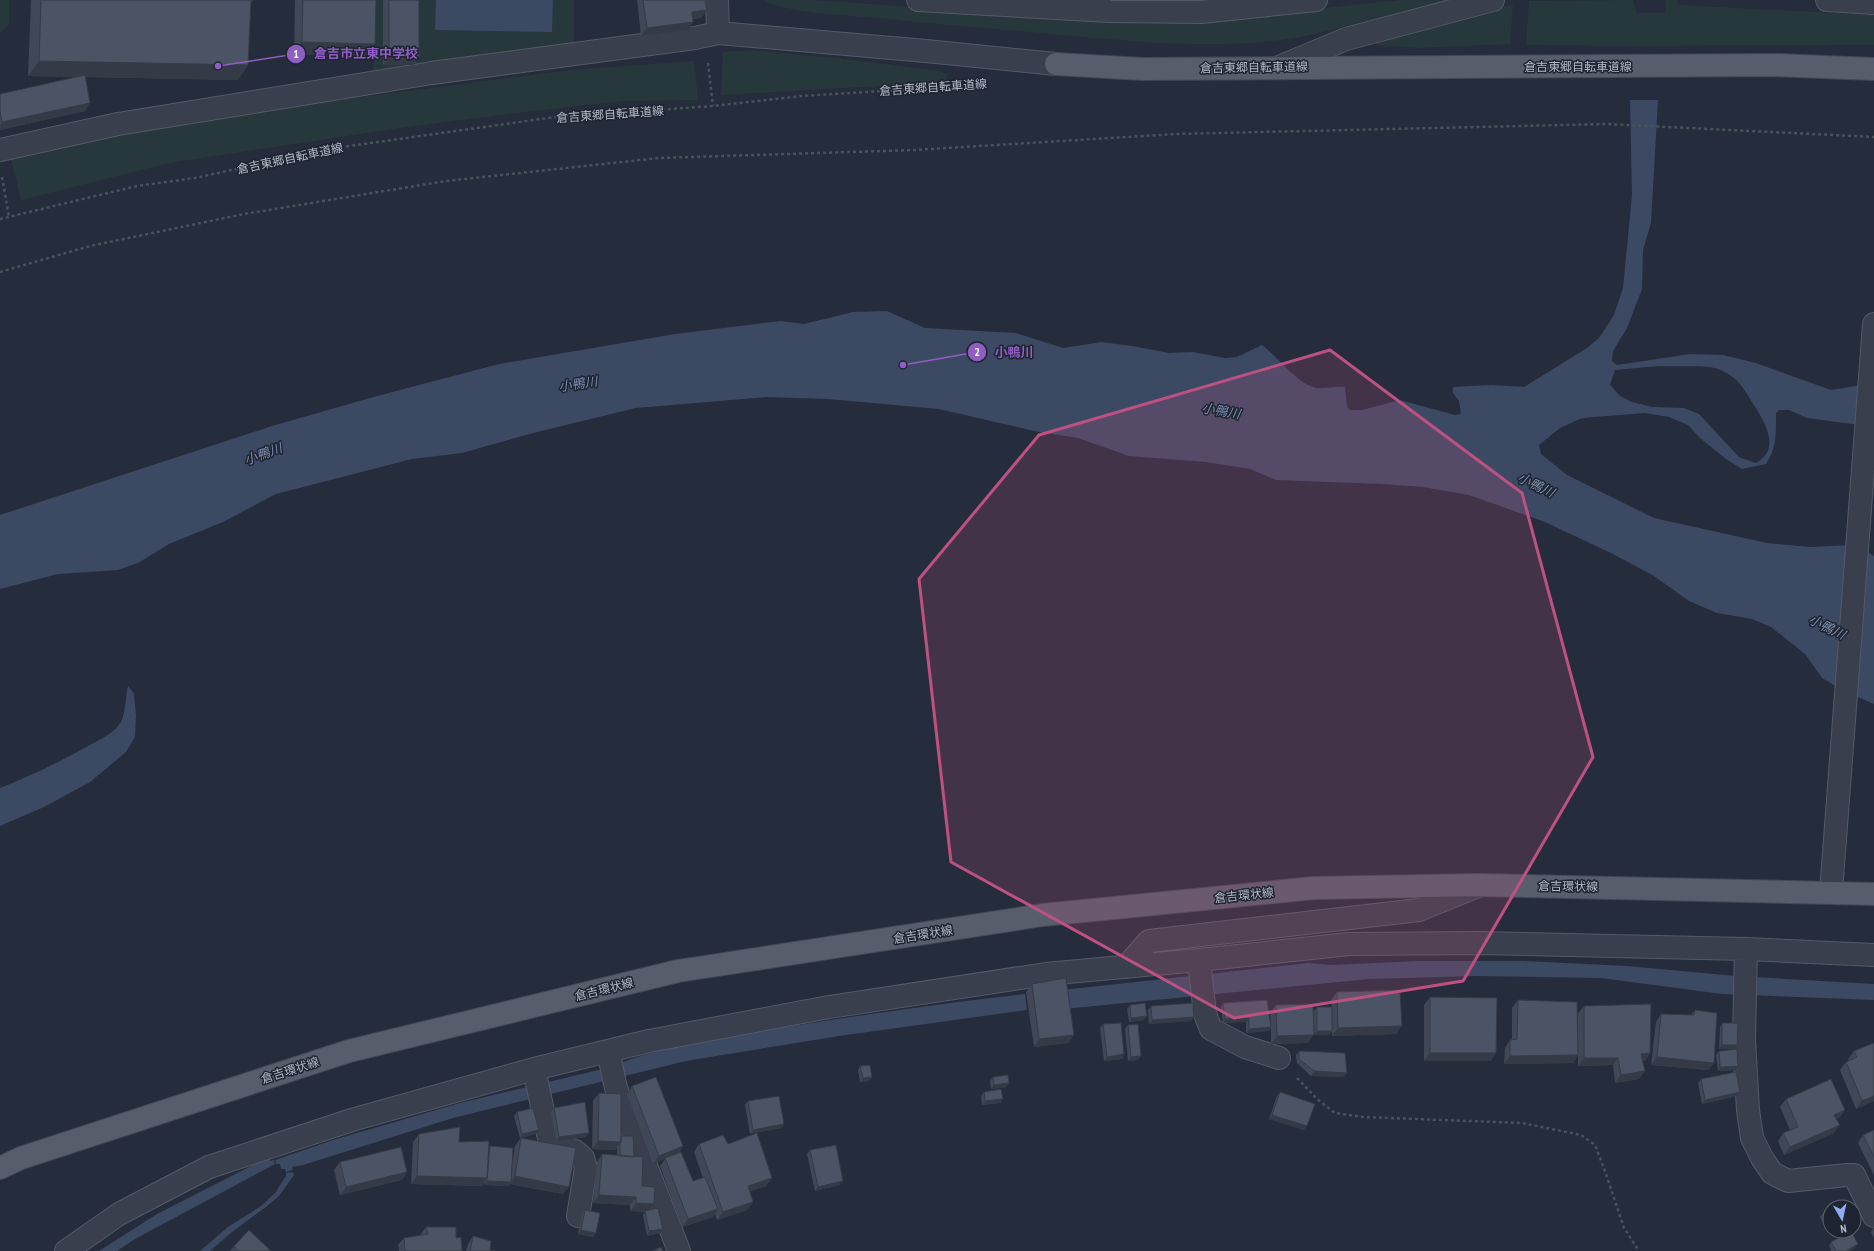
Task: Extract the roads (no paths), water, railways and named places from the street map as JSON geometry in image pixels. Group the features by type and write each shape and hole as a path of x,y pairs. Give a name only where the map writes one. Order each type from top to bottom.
{"main road":[{"name":"倉吉東郷自転車道線","path":"1056,64 1142,69 1775,65 1874,68"},
{"name":"倉吉環状線","path":"0,1168 29,1156 348,1051 678,971 1043,916 1314,888 1479,885 1874,894"}],"street":[{"path":"717,0 718,33"},
{"path":"918,0 1110,11 1201,12 1316,0"},
{"path":"1279,67 1346,39 1493,0"},
{"path":"1826,0 1874,3"},
{"path":"0,150 125,122 432,73 695,38 718,33 1056,64"},
{"path":"1831,892 1874,324"},
{"path":"1126,968 1149,940 1419,910 1479,885"},
{"path":"66,1251 119,1214 209,1167 355,1118 534,1069 608,1051 657,1040 829,1007 1046,974 1126,968 1349,944 1481,943 1746,949 1874,955"},
{"path":"1746,949 1744,1040 1748,1110 1752,1138 1762,1158 1772,1173 1788,1181 1847,1174 1854,1176 1874,1216"},
{"path":"1199,960 1205,1014 1211,1029 1245,1047 1279,1058"},
{"path":"608,1051 616,1088 679,1251"},
{"path":"534,1069 550,1143 575,1151 583,1158 586,1168 578,1216"}],"water":[{"path":"436,0 553,0 552,32 435,30"},
{"path":"1630,100 1658,100 1651,223 1643,250 1642,289 1627,328 1613,351 1612,361 1617,365 1690,354 1723,355 1756,363 1831,390 1874,383 1874,427 1807,418 1789,410 1779,410 1776,413 1776,433 1770,458 1766,464 1742,469 1726,459 1700,438 1688,425 1669,417 1645,413 1582,418 1560,428 1539,445 1541,454 1567,475 1654,518 1767,543 1810,547 1853,545 1874,556 1874,704 1844,691 1822,678 1805,654 1771,627 1752,619 1717,613 1689,601 1654,576 1613,554 1545,522 1469,495 1423,487 1276,480 1250,469 1206,462 1129,456 1078,438 1034,431 939,409 828,399 766,397 636,408 537,432 462,453 412,459 276,494 223,522 169,544 138,563 118,570 58,574 0,589 0,515 272,426 377,396 499,364 675,334 781,321 804,324 853,312 887,311 925,328 1016,333 1063,348 1101,342 1169,353 1193,352 1225,358 1237,357 1262,345 1295,376 1309,385 1316,388 1345,387 1347,407 1350,410 1362,410 1400,400 1455,415 1461,414 1459,401 1453,393 1453,387 1491,385 1524,387 1587,348 1599,338 1614,315 1623,288 1632,195","holes":["1659,366 1709,367 1722,371 1736,380 1757,410 1767,429 1769,448 1765,456 1756,463 1739,457 1699,414 1684,408 1652,407 1632,402 1620,396 1610,385 1615,370"]},
{"path":"128,686 134,694 136,716 135,737 126,752 90,782 44,807 0,826 0,788 54,764 112,732 119,725 123,717"},
{"path":"1420,961 1523,961 1627,966 1736,976 1874,984 1874,1000 1722,994 1601,978 1476,976 1369,979 1064,1009 1062,990 1308,963 1330,965"},
{"path":"1025,994 1027,1010 839,1036 686,1061 453,1118 303,1165 292,1167 293,1170 286,1172 285,1169 281,1169 280,1164 276,1164 275,1160 333,1140 460,1103 607,1068 624,1061 678,1047 819,1022"},
{"path":"269,1157 270,1161 274,1160 275,1164 135,1239 117,1251 99,1251 157,1214"},
{"path":"293,1172 294,1175 279,1196 210,1251 200,1251 228,1227 261,1206 275,1193 286,1176 286,1173"}],"place":[{"name":"倉吉市立東中学校","path":"218,66"},
{"name":"小鴨川","path":"903,365"}]}
